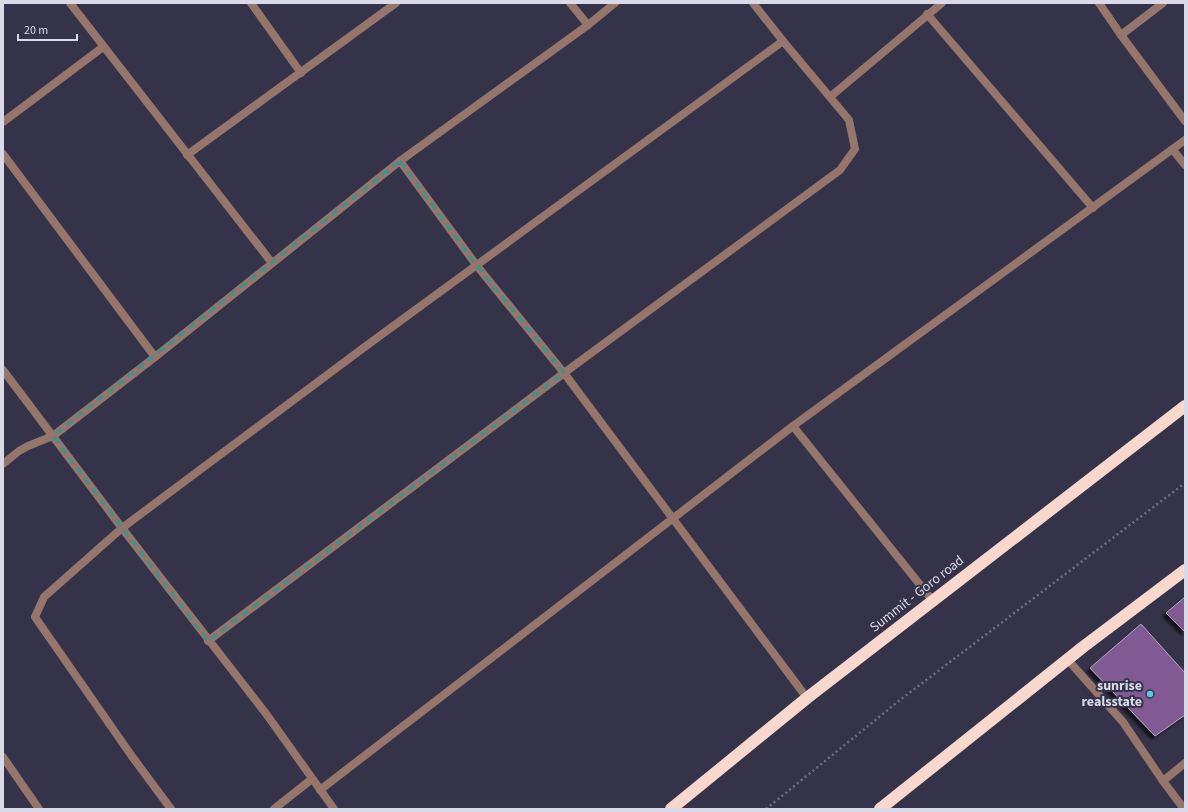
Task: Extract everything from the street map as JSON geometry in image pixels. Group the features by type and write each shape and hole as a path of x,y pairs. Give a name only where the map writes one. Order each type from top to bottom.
{"highway":[{"name":"Summit - Goro road","path":"671,809 807,698 1185,406"},
{"path":"880,809 1068,660 1185,570"}],"street":[{"path":"70,3 272,263"},
{"path":"252,3 300,73"},
{"path":"187,155 396,3"},
{"path":"570,3 588,24"},
{"path":"3,464 24,448 53,436 155,357 400,161 615,3"},
{"path":"208,641 564,373 840,170 855,149 849,120 753,3"},
{"path":"830,97 927,14 942,3"},
{"path":"1099,3 1185,121"},
{"path":"1121,35 1163,3"},
{"path":"927,14 1093,208"},
{"path":"171,809 131,755 35,617 44,597 122,528 359,351 783,41"},
{"path":"3,122 103,47"},
{"path":"320,790 793,426 1185,140"},
{"path":"1173,150 1185,165"},
{"path":"3,154 155,357"},
{"path":"400,161 477,266 564,373 807,698"},
{"path":"3,370 208,641 267,715 334,809"},
{"path":"793,426 933,601"},
{"path":"1068,660 1123,722 1184,809"},
{"path":"3,757 39,809"},
{"path":"1163,781 1185,763"},
{"path":"274,809 312,779"}],"path":[{"path":"766,809 900,700 1185,483"}],"highlighted area":[{"path":"400,161 477,266 564,373 208,641 53,436"}],"building":[{"path":"1185,597 1185,632 1166,613"},
{"name":"sunrise realsstate","path":"1141,624 1185,673 1185,715 1155,736 1090,668"}],"place":[{"name":"sunrise realsstate","path":"1150,694"}]}
